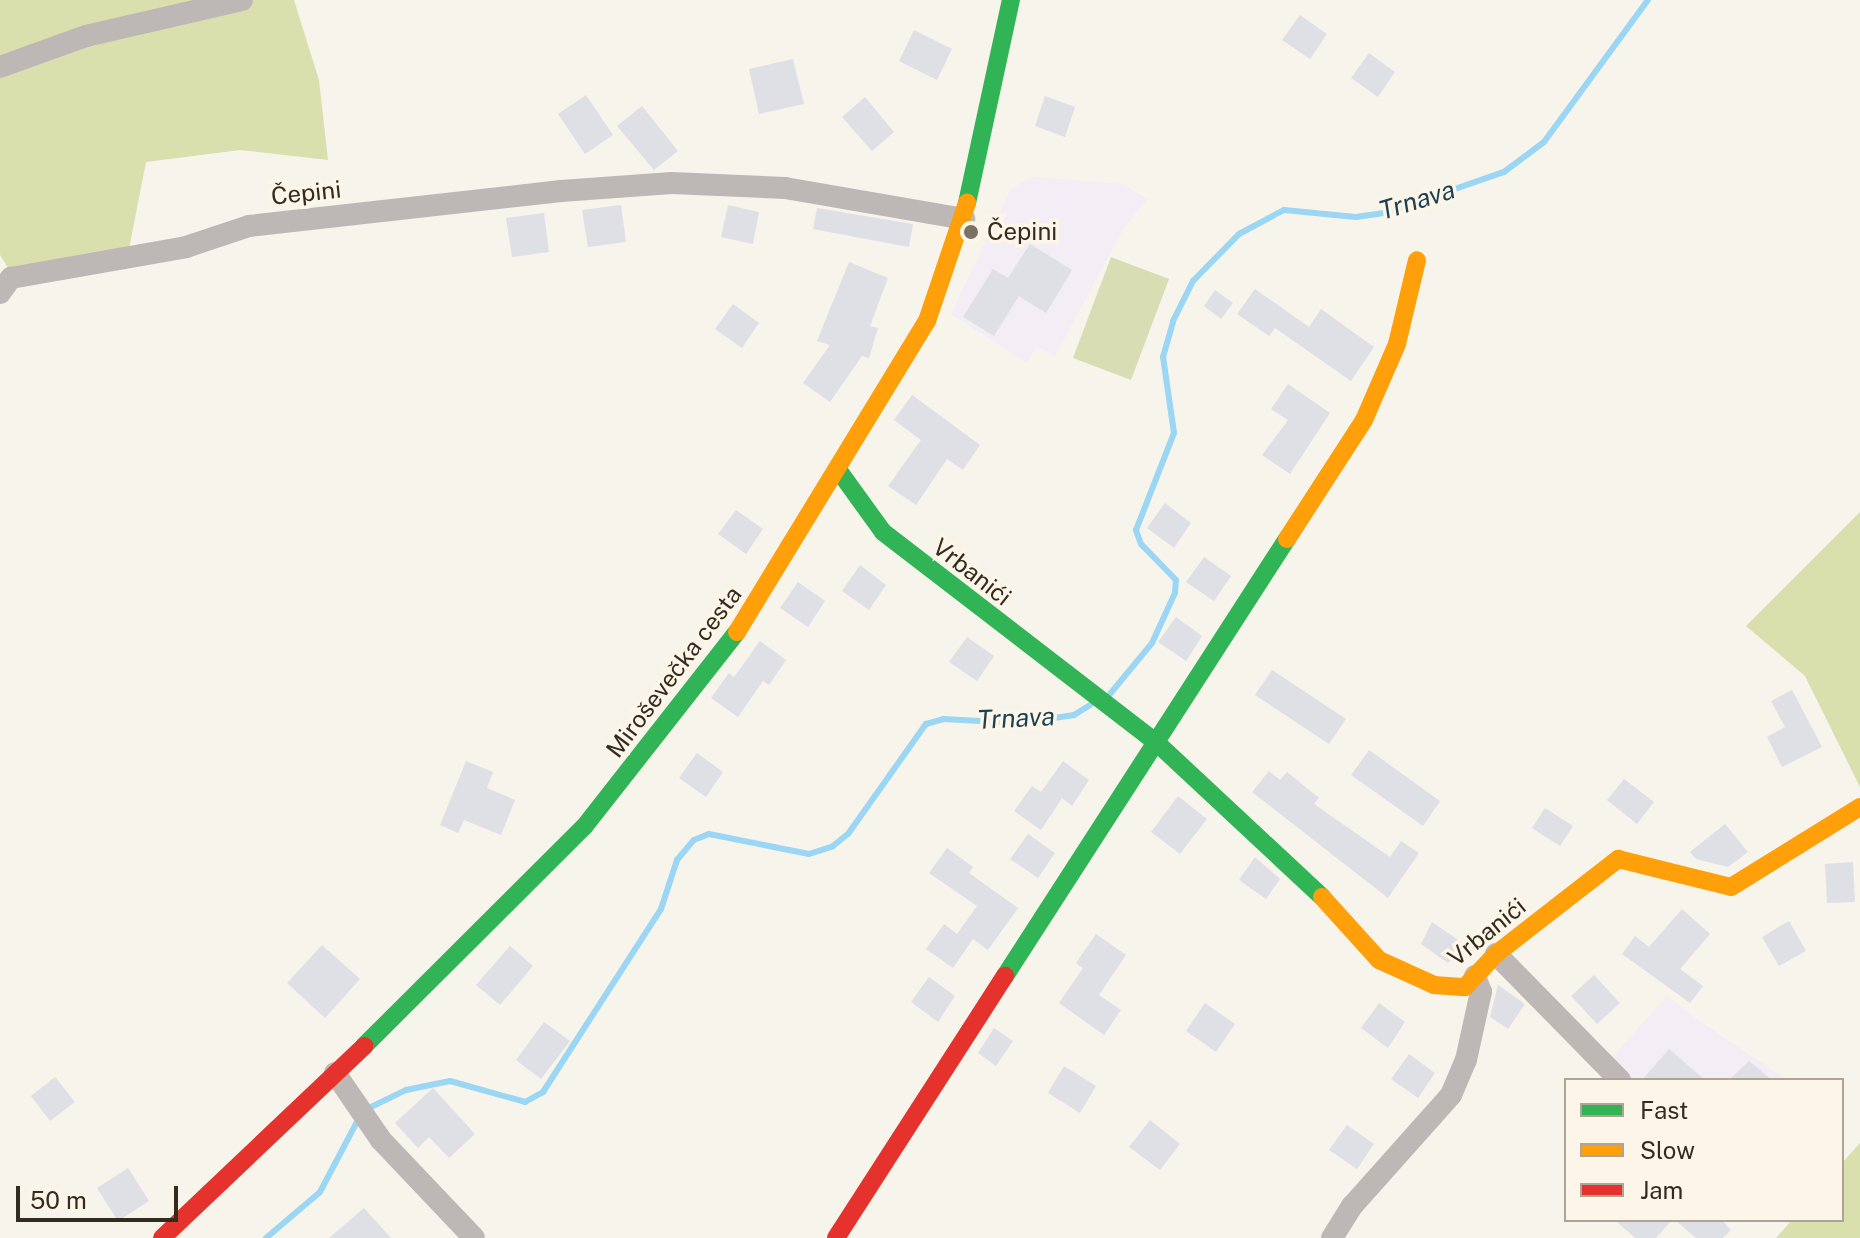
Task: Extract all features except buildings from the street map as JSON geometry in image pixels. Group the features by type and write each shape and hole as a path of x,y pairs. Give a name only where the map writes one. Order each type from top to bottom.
{"street":[{"path":"0,67 86,36 242,0"},
{"name":"Miroševečka cesta","path":"162,1238 468,947 584,827 746,621 927,321 964,219 1011,0"},
{"name":"Čepini","path":"0,293 11,278 186,247 249,226 561,191 672,183 785,188 964,219"},
{"path":"836,1238 1364,420 1397,344 1417,260"},
{"name":"Vrbanići","path":"839,471 883,532 1157,743 1295,867 1379,960 1434,985 1465,987 1496,954 1618,859 1731,887 1860,807"},
{"path":"1496,954 1618,1078"},
{"path":"1332,1238 1353,1205 1451,1095 1466,1060 1481,992 1475,976"},
{"path":"335,1073 361,1113 429,1197 474,1238"}],"shaded area":[{"path":"1032,177 1122,184 1147,199 1124,228 1055,356 1037,346 1027,363 951,314 1010,190"},
{"path":"1667,996 1784,1078 1625,1078 1608,1062"}],"green space":[{"path":"0,0 294,0 319,80 328,160 240,150 146,162 129,249 8,268 0,255"},
{"path":"1111,257 1169,279 1131,380 1073,358"},
{"path":"1860,512 1860,787 1805,676 1746,626"},
{"path":"1860,1143 1860,1238 1776,1238 1790,1222 1844,1222 1844,1161"}],"waterway":[{"name":"Trnava","path":"1110,694 1152,643 1175,593 1176,580 1141,544 1136,530 1174,433 1163,357 1173,321 1193,281 1239,234 1284,210 1356,217 1386,213 1504,172 1544,142 1648,0"},
{"name":"Trnava","path":"367,1109 406,1090 450,1081 525,1102 543,1092 661,909 677,860 694,840 709,834 809,854 833,846 848,834 926,724 943,719 1019,723 1074,715 1090,705"},
{"name":"Trnava","path":"266,1238 320,1192 359,1118"}],"traffic: fast":[{"path":"967,203 1011,0"},
{"path":"839,471 883,532 1157,743 1322,897"},
{"path":"1005,976 1287,539"},
{"path":"364,1046 584,827 737,632"}],"traffic: slow":[{"path":"737,632 927,321 967,203"},
{"path":"1287,539 1364,420 1397,344 1417,260"},
{"path":"1322,897 1379,960 1434,985 1465,987 1496,954 1618,859 1731,887 1860,807"}],"traffic: jam":[{"path":"836,1238 1005,976"},
{"path":"162,1238 364,1046"}],"place":[{"name":"Čepini","path":"971,232"}]}
